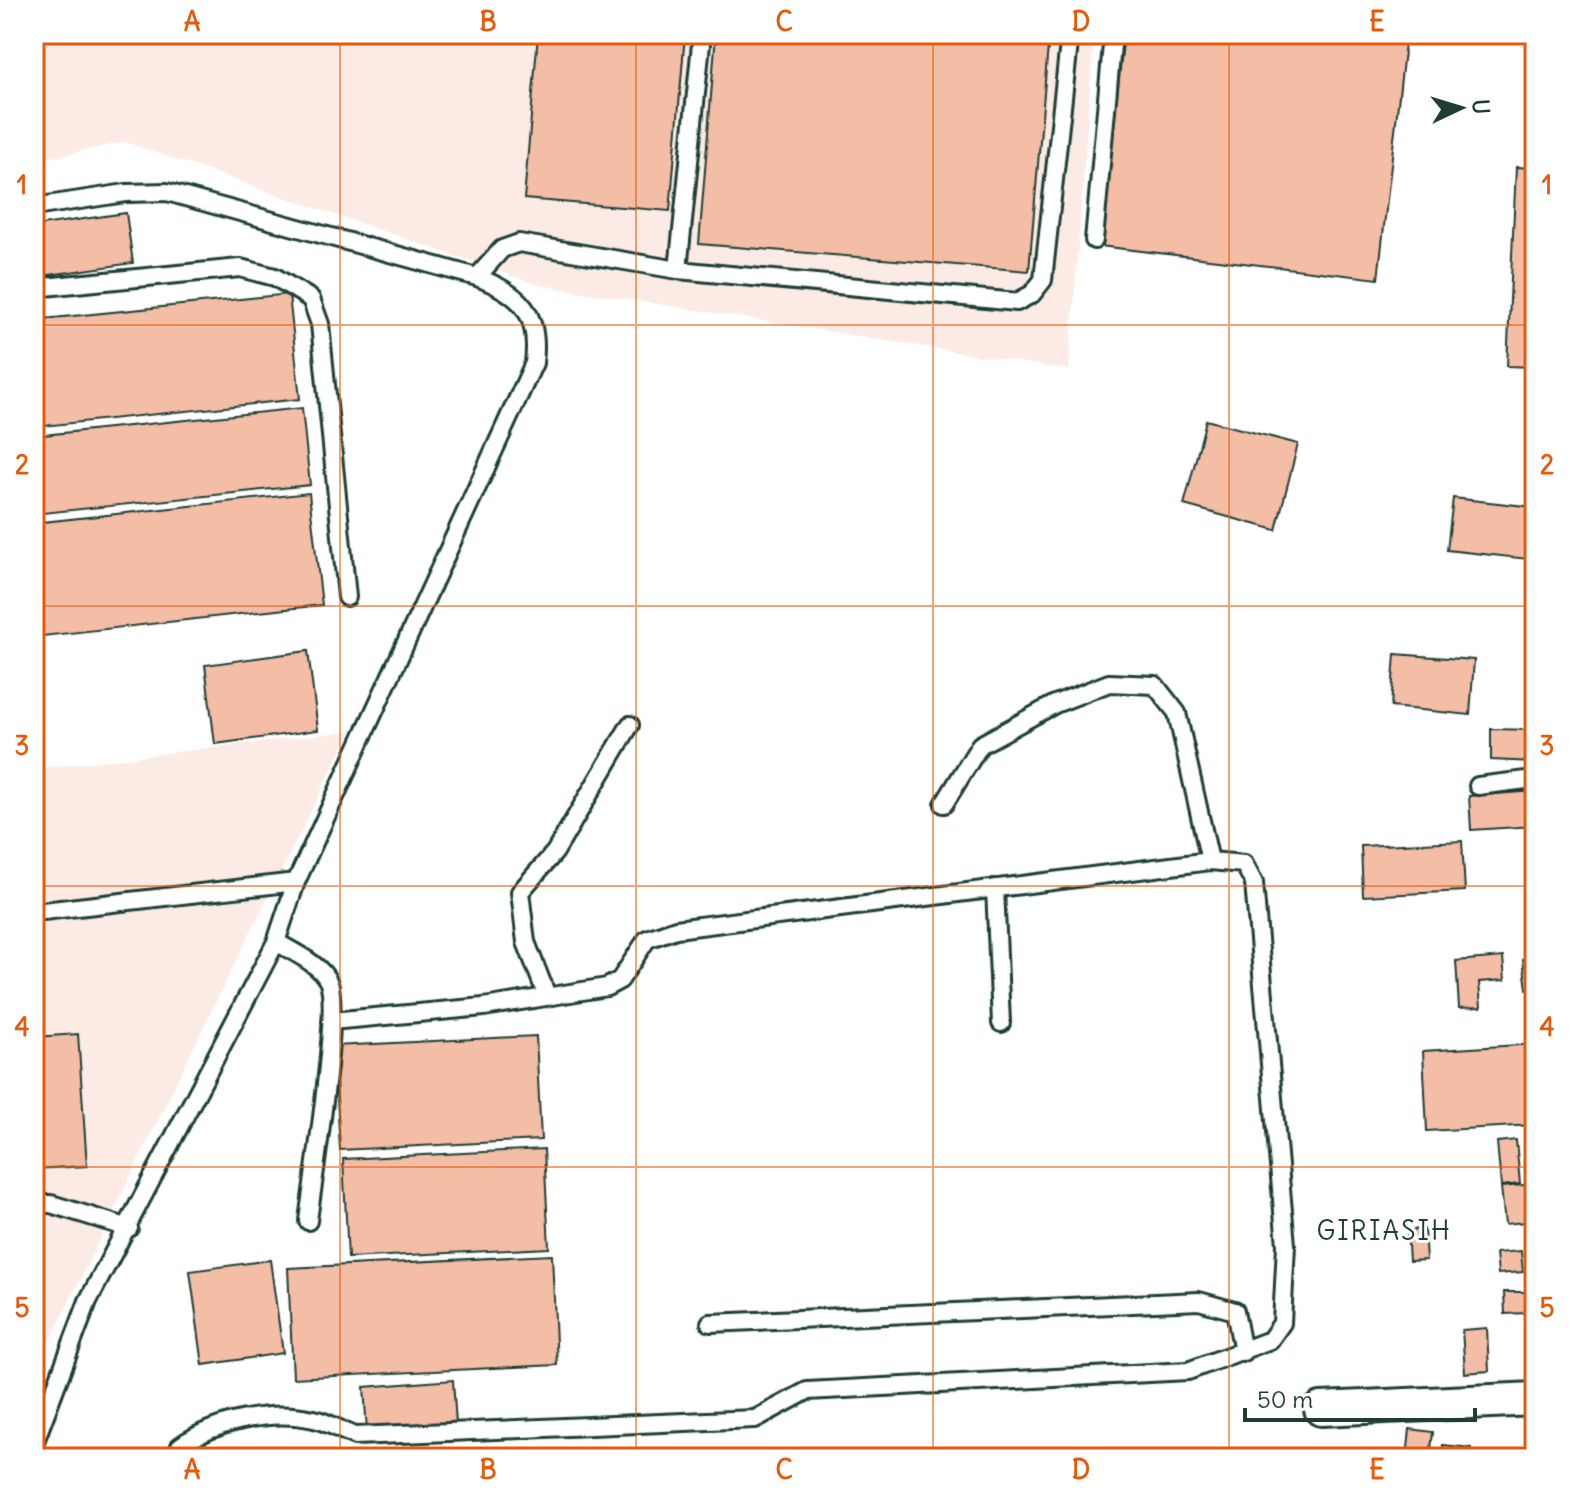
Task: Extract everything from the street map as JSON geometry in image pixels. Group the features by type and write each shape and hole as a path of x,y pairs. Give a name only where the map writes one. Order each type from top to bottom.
{"street":[{"path":"1321,1409 1535,1399"}],"lane":[{"path":"678,270 702,34"},
{"path":"477,277 502,249 519,243 678,270 1017,302 1032,294 1043,280 1070,34"},
{"path":"1094,240 1113,34"},
{"path":"34,207 126,193 167,192 477,277 518,297 528,312 534,330 534,363 296,882 276,942 129,1228 88,1301 34,1444"},
{"path":"34,288 240,268 275,277 311,299 320,324 347,597"},
{"path":"944,804 980,745 1055,704 1109,683 1155,685 1177,713 1210,861"},
{"path":"547,996 526,942 520,892 555,852 630,725"},
{"path":"1478,786 1535,779"},
{"path":"180,1446 196,1434 263,1415 314,1419 355,1436 755,1419 807,1391 1188,1371 1270,1340 1282,1323 1286,1245 1254,883 1244,864 1210,861 676,929 647,939 620,980 607,987 484,1007 331,1021"},
{"path":"34,912 296,882"},
{"path":"995,888 1001,1023"},
{"path":"276,942 324,974 330,986 331,1021 308,1221"},
{"path":"34,1204 51,1204 129,1228"},
{"path":"710,1323 1199,1301 1235,1311 1243,1352"}],"shaded area":[{"path":"34,34 1094,34 1069,370 539,285 125,142 34,161"},
{"path":"351,731 215,1003 34,1374 34,769"}],"building":[{"path":"538,34 685,34 670,211 524,199"},
{"path":"716,34 1049,34 1029,271 699,244"},
{"path":"1124,34 1406,34 1378,279 1100,246"},
{"path":"1516,167 1535,168 1535,367 1507,366"},
{"path":"126,213 133,263 35,277 34,226"},
{"path":"289,294 300,399 34,427 34,320"},
{"path":"1532,380 1535,380 1535,501 1529,501"},
{"path":"302,408 310,485 34,514 34,436"},
{"path":"1206,420 1298,444 1276,530 1184,505"},
{"path":"309,493 322,605 34,637 34,523"},
{"path":"1453,498 1534,507 1528,559 1447,550"},
{"path":"308,651 318,730 215,744 205,665"},
{"path":"1395,654 1474,660 1470,715 1391,707"},
{"path":"1491,729 1535,730 1535,762 1491,760"},
{"path":"1535,791 1535,826 1471,830 1469,796"},
{"path":"1462,841 1465,891 1363,896 1361,846"},
{"path":"1503,957 1505,980 1479,982 1481,1007 1459,1008 1456,961"},
{"path":"1535,958 1535,988 1527,989 1523,959"},
{"path":"78,1034 87,1166 34,1169 34,1037"},
{"path":"536,1036 541,1140 340,1150 334,1046"},
{"path":"1535,1044 1535,1125 1427,1131 1423,1051"},
{"path":"1516,1140 1520,1184 1501,1186 1497,1142"},
{"path":"544,1149 549,1248 348,1258 343,1159"},
{"path":"1535,1184 1535,1221 1505,1224 1501,1187"},
{"path":"1424,1229 1426,1260 1409,1261 1407,1230"},
{"path":"1521,1251 1523,1272 1498,1274 1496,1253"},
{"path":"552,1255 557,1365 293,1378 288,1268"},
{"path":"270,1260 283,1353 203,1365 190,1271"},
{"path":"1504,1292 1526,1292 1527,1313 1505,1314"},
{"path":"1487,1328 1489,1371 1465,1373 1462,1330"},
{"path":"453,1380 456,1424 367,1432 364,1387"},
{"path":"1410,1429 1433,1432 1430,1458 1407,1458"},
{"path":"1443,1445 1471,1448 1470,1458 1441,1458"},
{"path":"1395,1456 1395,1458 1317,1458"}],"district":[{"name":"GIRIASIH","path":"1384,1230"}]}
